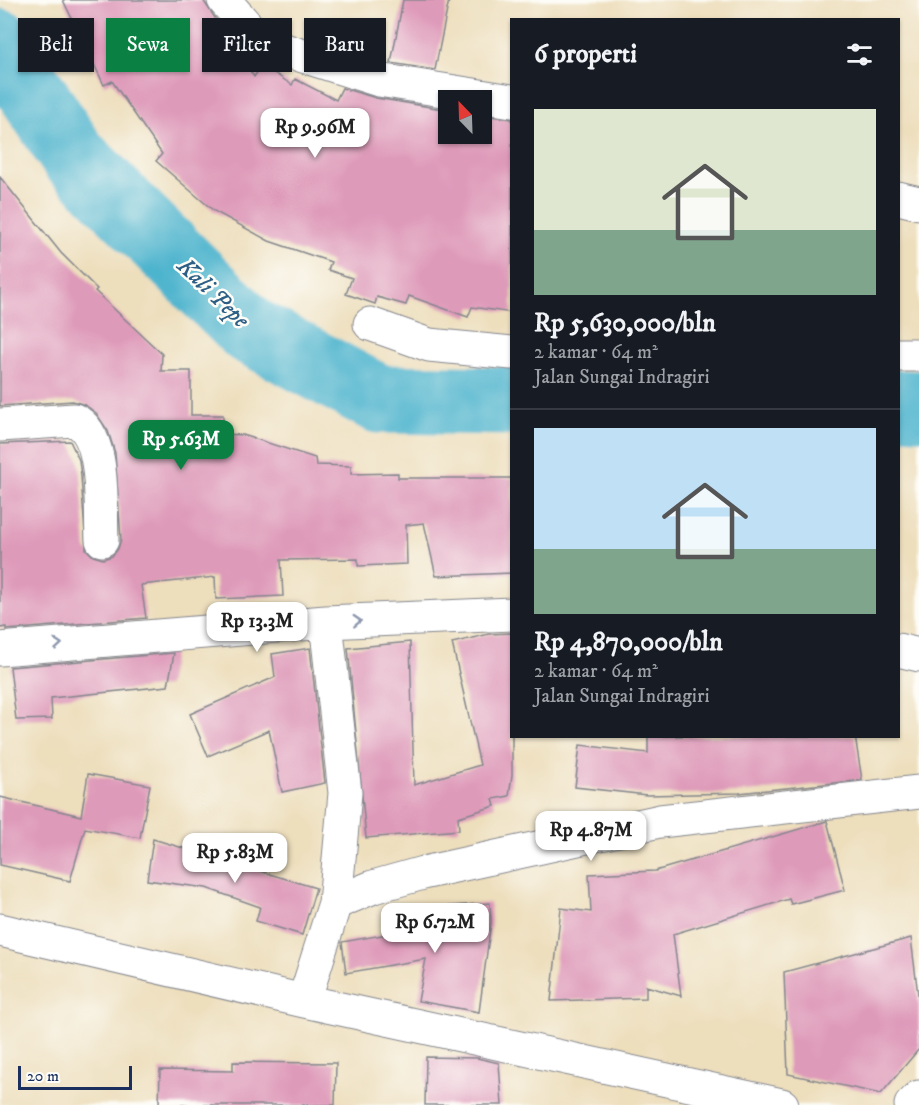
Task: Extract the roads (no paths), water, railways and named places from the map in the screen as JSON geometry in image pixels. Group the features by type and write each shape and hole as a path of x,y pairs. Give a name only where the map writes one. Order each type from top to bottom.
{"street":[{"path":"224,0 253,33 278,48 379,80 510,101"},
{"path":"900,198 919,203"},
{"path":"370,324 429,345 510,353"},
{"path":"900,355 919,355"},
{"path":"0,425 74,420 82,424 97,451 102,540"},
{"path":"0,649 326,622 510,614"},
{"path":"304,1001 334,903 345,793 326,622"},
{"path":"900,650 919,655"},
{"path":"334,903 373,887 423,873 660,821 919,792"},
{"path":"0,930 705,1096 782,1105"},
{"path":"911,1105 919,1096"}],"waterway":[{"name":"Kali Pepe","path":"0,43 74,157 249,330 379,399 510,401"},
{"name":"Kali Pepe","path":"900,404 919,405"}]}
